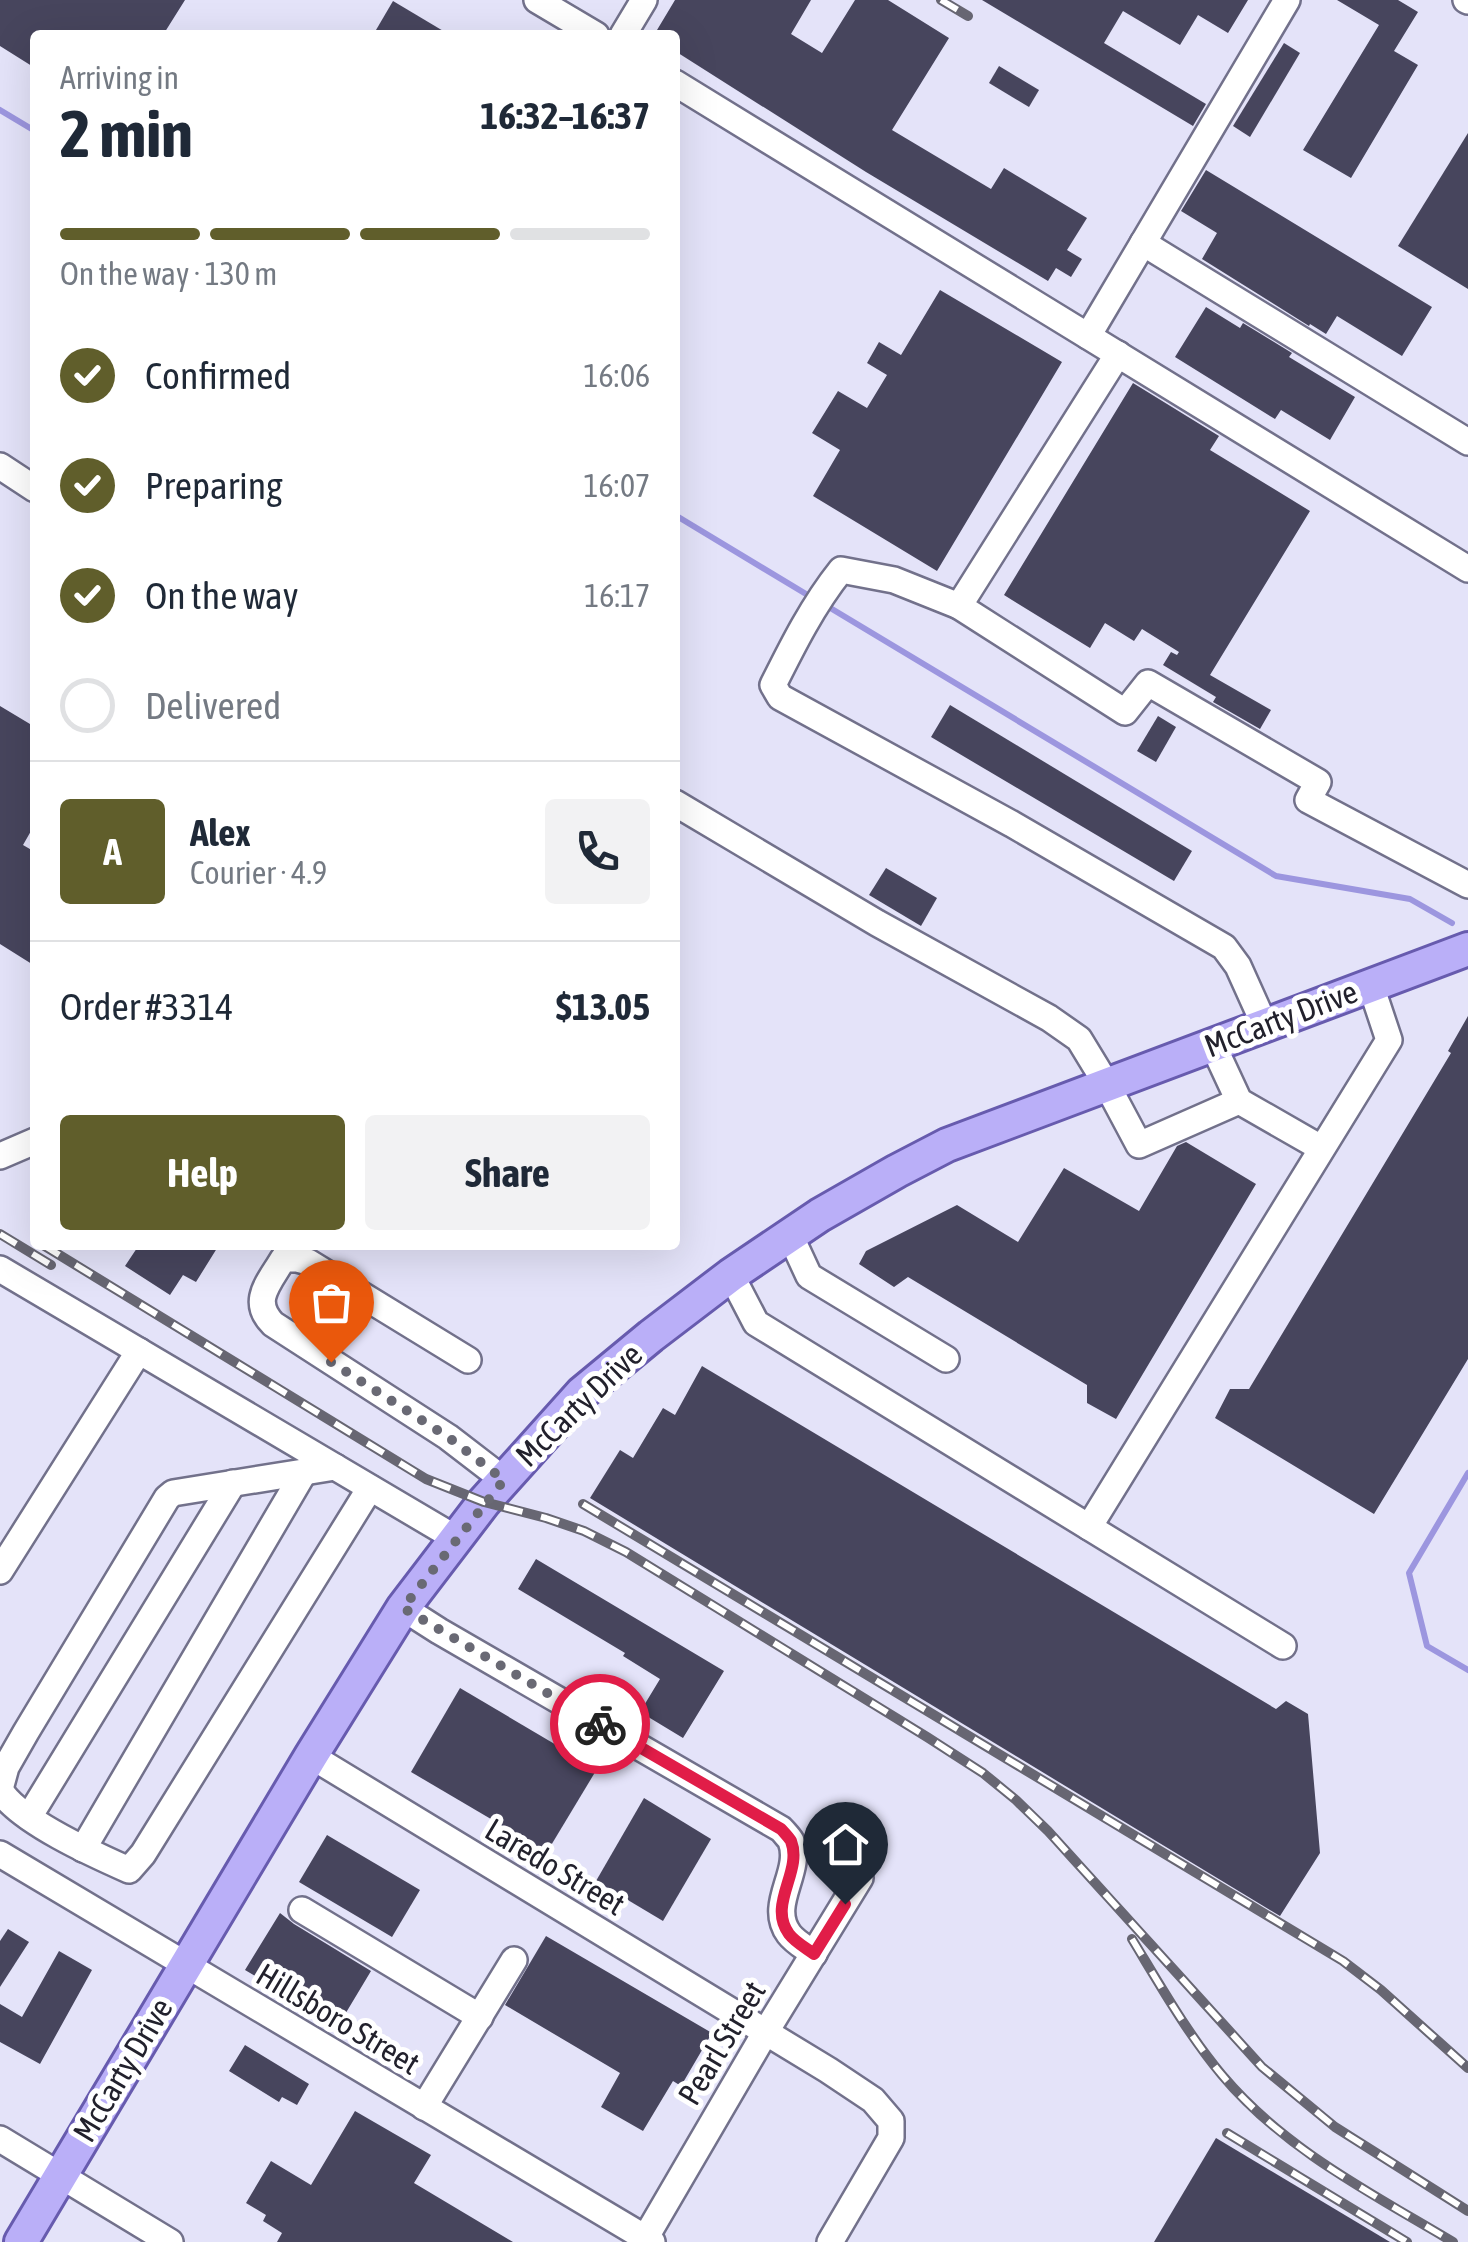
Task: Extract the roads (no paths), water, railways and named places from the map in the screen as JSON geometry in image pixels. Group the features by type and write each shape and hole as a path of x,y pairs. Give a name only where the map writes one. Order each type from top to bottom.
{"main road":[{"name":"McCarty Drive","path":"21,2242 403,1608 504,1480 582,1393 731,1275 820,1215 897,1170 947,1145 1468,949"}],"street":[{"path":"537,0 588,30"},
{"path":"625,30 644,0"},
{"path":"1088,336 1287,0"},
{"path":"680,86 1468,568"},
{"path":"1143,244 1468,442"},
{"path":"958,606 1118,354"},
{"path":"0,466 30,485"},
{"path":"1265,1026 1238,966 1224,947 1012,824 780,697 772,685 810,613 841,570 894,580 958,606 1125,712 1148,683 1318,782 1308,800 1468,885"},
{"path":"680,806 877,923 1049,1018 1079,1040 1139,1145 1239,1101"},
{"path":"1089,1527 1388,1040 1370,986"},
{"path":"1213,1045 1239,1101 1321,1148"},
{"path":"0,1156 30,1142"},
{"path":"790,1235 809,1276 946,1359"},
{"path":"468,1360 308,1262 283,1260 264,1292 261,1305 273,1324 448,1437 504,1480"},
{"path":"0,1269 456,1538"},
{"path":"731,1275 756,1323 1284,1646"},
{"path":"0,1571 139,1351"},
{"path":"335,1467 173,1493 167,1498 6,1767 0,1789 7,1801 84,1849 130,1870 370,1488"},
{"path":"84,1849 304,1472"},
{"path":"29,1817 233,1483"},
{"path":"403,1608 781,1829 791,1840 793,1857 783,1893 782,1920 790,1936 814,1954"},
{"name":"Laredo Street","path":"311,1756 873,2100 891,2121 891,2138 830,2242"},
{"name":"Hillsboro Street","path":"0,1854 647,2241"},
{"name":"Pearl Street","path":"647,2241 860,1878"},
{"path":"302,1910 480,2018"},
{"path":"424,2107 514,1960"},
{"path":"0,2139 170,2242"}],"waterway":[{"path":"0,110 30,128"},
{"path":"680,518 811,597"},
{"path":"822,603 1276,876 1410,899 1452,923"},
{"path":"1468,1473 1409,1573 1427,1646 1468,1670"}],"railway":[{"path":"941,0 968,16"},
{"path":"0,1234 51,1265"},
{"path":"51,1250 426,1479 484,1502 584,1531 626,1552 983,1773 1048,1831 1262,2067 1335,2127 1468,2211"},
{"path":"583,1504 1343,1961 1468,2068"},
{"path":"1132,1939 1197,2042 1246,2101 1330,2168 1453,2242"},
{"path":"1227,2133 1407,2242"}]}
